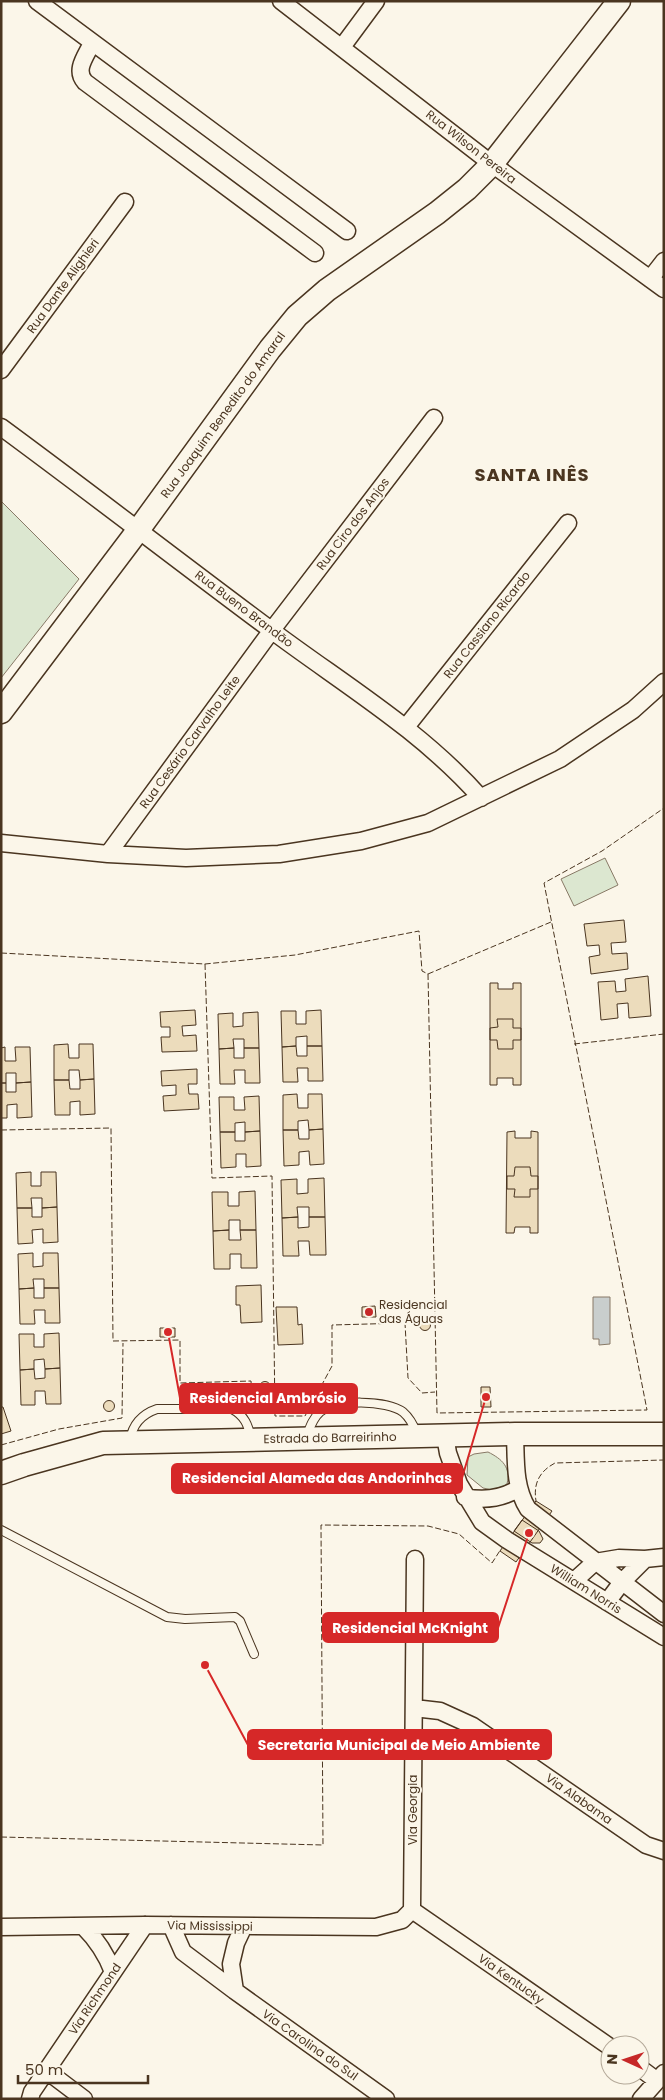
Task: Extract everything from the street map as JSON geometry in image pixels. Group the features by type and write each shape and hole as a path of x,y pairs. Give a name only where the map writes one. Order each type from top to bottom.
{"street":[{"path":"37,1 347,231"},
{"name":"Rua Wilson Pereira","path":"282,1 492,164 664,290"},
{"path":"342,47 376,1"},
{"name":"Rua Joaquim Benedito do Amaral","path":"1,712 140,530 270,349 296,316 327,290 437,213 467,189 492,164 619,1"},
{"path":"92,43 79,70 80,76 85,82 315,253"},
{"name":"Rua Dante Alighieri","path":"1,370 125,202"},
{"path":"650,279 664,261"},
{"name":"Rua Ciro dos Anjos","path":"272,630 434,418"},
{"name":"Rua Bueno Brandão","path":"1,427 272,630 406,727 458,773 481,798"},
{"name":"Rua Cassiano Ricardo","path":"406,727 568,523"},
{"name":"Rua Cesário Carvalho Leite","path":"108,854 272,630"},
{"path":"1,843 108,854 186,858 279,854 361,842 428,823 560,759 633,710 664,682"},
{"path":"465,1497 490,1499 509,1495 519,1488 516,1468 515,1434"},
{"name":"Estrada do Barreirinho","path":"1,1473 19,1466 103,1443 515,1434 664,1434"},
{"name":"William Norris","path":"445,1436 448,1453 465,1497 482,1522 507,1540 664,1637"},
{"name":"William Norris","path":"519,1488 521,1498 528,1509 594,1562 664,1614"},
{"path":"574,1581 594,1562 619,1558 645,1559 664,1557"},
{"name":"Via Georgia","path":"412,1910 415,1559"},
{"path":"608,1602 622,1582 645,1559"},
{"name":"Via Alabama","path":"414,1708 440,1711 473,1726 646,1845 664,1851"},
{"name":"Via Mississippi","path":"1,1927 171,1925 376,1927 402,1920 412,1910"},
{"name":"Via Kentucky","path":"412,1910 600,2041"},
{"name":"Via Richmond","path":"30,2099 145,1925"},
{"name":"Via Carolina do Sul","path":"171,1925 183,1952 386,2099"},
{"path":"83,1926 97,1940 107,1955 113,1972"},
{"path":"235,1991 231,1964 236,1943 244,1926"},
{"path":"47,2071 84,2099"},
{"path":"641,2099 661,2077"}],"lane":[{"path":"305,1439 314,1418 320,1412 331,1406 354,1403 385,1404 402,1411 412,1421 418,1436"},
{"path":"130,1443 131,1435 137,1422 149,1412 157,1409 232,1409 242,1415 246,1421 252,1440"},
{"path":"1,1530 167,1617 235,1617 240,1621 254,1654"}],"green space":[{"path":"1,501 79,579 1,678"},
{"path":"605,858 618,885 574,906 561,879"},
{"path":"488,1452 504,1464 508,1473 507,1484 497,1491 483,1488 467,1475 468,1457"}],"shaded area":[{"path":"593,1297 610,1297 610,1344 599,1345 599,1339 593,1339"}],"building":[{"path":"624,920 626,942 611,943 612,954 627,953 628,969 591,974 589,957 600,955 599,945 587,946 584,924"},
{"path":"648,976 651,1016 629,1018 628,1003 617,1004 618,1018 601,1020 598,982 615,981 616,992 626,991 625,979"},
{"path":"490,983 498,983 498,989 513,989 513,983 521,983 521,1085 513,1085 513,1078 497,1078 497,1085 490,1085"},
{"path":"195,1010 196,1025 182,1026 183,1036 196,1035 197,1051 162,1052 161,1037 170,1037 170,1027 161,1027 160,1012"},
{"path":"321,1010 322,1046 307,1046 307,1036 296,1037 296,1046 282,1047 281,1011 296,1011 296,1024 306,1024 306,1011"},
{"path":"258,1012 259,1048 244,1048 244,1039 233,1039 234,1048 219,1049 218,1014 233,1013 233,1027 243,1026 243,1013"},
{"path":"497,1019 513,1019 513,1028 521,1028 521,1040 513,1040 513,1049 498,1049 497,1040 490,1040 490,1028 498,1027"},
{"path":"68,1044 69,1058 79,1058 79,1044 93,1044 94,1079 80,1080 79,1070 69,1070 69,1080 54,1080 54,1045"},
{"path":"296,1046 297,1056 307,1056 307,1046 322,1046 323,1081 308,1081 308,1068 297,1068 298,1082 283,1082 282,1047"},
{"path":"5,1047 5,1061 16,1061 15,1047 30,1047 31,1082 16,1083 16,1073 6,1073 6,1083 1,1083 1,1048"},
{"path":"234,1048 234,1058 244,1058 244,1048 259,1048 260,1083 245,1083 245,1070 234,1070 235,1084 220,1084 219,1049"},
{"path":"197,1069 197,1084 188,1084 189,1094 198,1094 199,1109 164,1111 163,1096 176,1095 176,1085 162,1086 161,1071"},
{"path":"94,1079 95,1114 80,1115 80,1101 70,1102 70,1115 55,1115 54,1080 69,1080 70,1089 80,1089 80,1080"},
{"path":"31,1082 32,1117 17,1118 17,1104 7,1105 7,1118 1,1118 1,1083 6,1083 6,1092 16,1092 16,1083"},
{"path":"297,1094 298,1108 308,1108 308,1094 322,1094 323,1129 309,1130 308,1120 298,1121 298,1130 283,1130 283,1095"},
{"path":"259,1096 260,1131 245,1132 245,1122 235,1123 235,1132 220,1132 219,1097 234,1097 234,1110 245,1110 244,1097"},
{"path":"323,1129 324,1164 310,1165 309,1151 299,1152 299,1165 284,1166 283,1130 298,1130 299,1139 309,1139 309,1130"},
{"path":"260,1131 261,1166 246,1167 246,1154 236,1154 236,1167 221,1168 220,1132 235,1132 235,1141 245,1141 245,1132"},
{"path":"515,1131 515,1138 531,1138 531,1131 538,1132 538,1233 530,1233 530,1227 515,1227 514,1233 506,1233 507,1132"},
{"path":"515,1167 530,1167 531,1176 538,1176 538,1189 530,1189 530,1197 514,1197 515,1189 507,1189 507,1176 514,1176"},
{"path":"31,1172 31,1186 41,1186 41,1172 56,1172 57,1207 42,1208 42,1198 31,1198 32,1208 17,1208 16,1173"},
{"path":"324,1178 325,1217 309,1217 309,1207 297,1207 298,1217 282,1218 281,1180 297,1179 297,1194 308,1193 308,1179"},
{"path":"255,1191 256,1230 240,1230 240,1220 229,1220 229,1230 213,1231 212,1192 228,1192 228,1206 239,1206 239,1192"},
{"path":"57,1207 58,1242 43,1243 43,1229 32,1230 33,1243 18,1244 17,1208 32,1208 32,1217 42,1217 42,1208"},
{"path":"298,1217 298,1228 309,1227 309,1217 325,1217 326,1255 310,1255 309,1241 298,1241 299,1256 283,1256 282,1218"},
{"path":"229,1230 229,1240 241,1240 240,1230 256,1230 257,1268 241,1268 241,1254 230,1254 230,1269 214,1269 213,1231"},
{"path":"33,1253 33,1267 43,1266 43,1253 58,1253 59,1288 44,1288 44,1279 33,1279 34,1288 19,1289 18,1254"},
{"path":"261,1285 262,1322 241,1323 240,1305 236,1305 236,1286"},
{"path":"34,1288 34,1298 44,1298 44,1288 59,1288 60,1323 45,1323 45,1310 34,1310 35,1324 20,1324 19,1289"},
{"name":"Residencial das Águas","path":"375,1306 376,1317 362,1317 362,1307"},
{"path":"276,1307 297,1307 298,1325 302,1324 303,1344 278,1345"},
{"path":"425,1319 431,1325 425,1331 419,1325"},
{"path":"160,1328 175,1328 175,1337 160,1337"},
{"path":"59,1333 60,1368 45,1369 44,1359 34,1360 34,1369 20,1370 19,1334 34,1334 34,1347 44,1347 44,1334"},
{"path":"60,1368 61,1404 46,1404 45,1391 35,1391 35,1405 21,1405 20,1370 34,1369 35,1379 45,1378 45,1369"},
{"path":"265,1381 271,1387 265,1393 259,1387"},
{"path":"481,1387 490,1387 491,1407 481,1407"},
{"path":"109,1400 115,1406 109,1412 103,1406"},
{"path":"1,1407 3,1407 11,1431 1,1434"},
{"path":"536,1501 552,1511 516,1562 500,1551"},
{"path":"522,1520 539,1531 543,1539 540,1543 532,1543 514,1531"}],"fence":[{"path":"428,974 437,1413 647,1410 544,883 602,851 664,808"},
{"path":"428,974 551,922"},
{"path":"1,953 205,964 295,955 419,931 422,971 428,974"},
{"path":"205,964 212,1178 272,1176 275,1416 305,1416 332,1366 332,1325 405,1323 408,1378 422,1393 435,1392"},
{"path":"574,1044 664,1034"},
{"path":"1,1130 111,1128 113,1341 180,1340 180,1383 251,1381 252,1399 275,1399"},
{"path":"1,1445 59,1429 122,1418 123,1343"},
{"path":"534,1503 536,1501 535,1495 539,1478 545,1470 555,1463 664,1460"},
{"path":"1,1837 323,1845 321,1525 428,1526 459,1534 492,1563 501,1549"}],"place":[{"name":"Residencial das Águas","path":"369,1312"},
{"name":"Residencial Ambrósio","path":"168,1332"},
{"name":"Residencial Alameda das Andorinhas","path":"486,1397"},
{"name":"Residencial McKnight","path":"529,1533"},
{"name":"Secretaria Municipal de Meio Ambiente","path":"205,1665"}],"district":[{"name":"SANTA INÊS","path":"532,475"}]}
